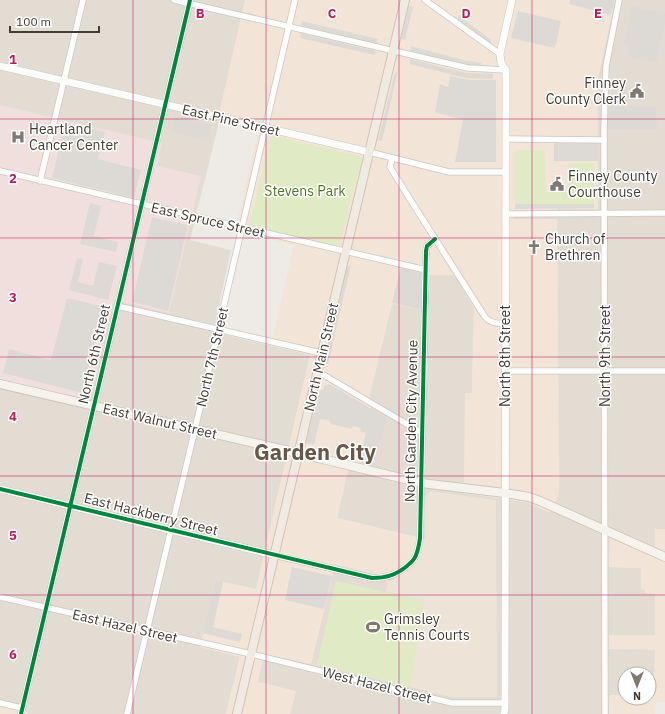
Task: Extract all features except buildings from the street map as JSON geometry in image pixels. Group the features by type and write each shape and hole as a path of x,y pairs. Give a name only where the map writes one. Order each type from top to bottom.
{"main road":[{"name":"North Main Street","path":"237,714 404,0"},
{"name":"East Walnut Street","path":"0,384 421,483 529,497 665,557"}],"street":[{"path":"40,180 83,0"},
{"path":"174,0 189,2 468,68 506,70"},
{"name":"North 7th Street","path":"127,714 295,0"},
{"path":"425,0 500,54 512,0"},
{"name":"North 9th Street","path":"605,714 604,140 606,66 619,0"},
{"name":"North 6th Street","path":"21,711 189,2"},
{"name":"North 8th Street","path":"500,54 501,63 506,70 504,714"},
{"name":"East Pine Street","path":"0,66 369,152"},
{"path":"506,139 604,140"},
{"path":"369,152 449,172 505,172"},
{"path":"392,158 390,167 486,317 491,322 506,324"},
{"name":"East Spruce Street","path":"0,171 426,270"},
{"path":"506,214 665,213"},
{"name":"North Garden City Avenue","path":"274,555 372,578 382,578 402,571 414,559 418,550 420,538 426,248 428,244 435,239"},
{"path":"117,306 321,353"},
{"path":"317,371 422,433"},
{"path":"505,371 665,371"},
{"name":"East Hackberry Street","path":"0,489 274,555"},
{"name":"East Hazel Street","path":"0,597 251,654"},
{"name":"West Hazel Street","path":"251,654 452,703 505,703"},
{"path":"0,703 21,711"}],"shaded area":[{"path":"0,0 249,0 190,240 231,250 213,332 310,355 256,589 200,647 240,656 226,714 27,714 28,712 0,706"},
{"path":"245,0 615,0 598,78 598,209 557,208 559,493 550,513 526,502 464,493 465,393 472,393 474,307 454,275 430,275 422,273 421,310 392,304 370,394 370,408 387,418 373,467 350,462 337,518 425,539 424,546 414,565 407,572 396,579 335,564 311,664 264,654 258,682 296,691 290,714 226,714 240,657 200,647 216,580 256,589 310,355 271,345 294,245 235,231 258,132 217,122"},
{"path":"570,0 615,0 611,15 569,4"},
{"path":"615,0 665,0 665,529 656,529 655,557 610,538 609,567 641,568 646,593 655,594 655,635 609,635 609,649 655,649 655,666 617,666 617,695 610,695 609,714 290,714 295,691 258,682 264,653 311,664 335,564 396,579 424,546 425,539 337,518 350,461 373,467 370,394 392,303 421,310 422,273 430,275 454,275 474,307 472,393 466,393 464,493 526,502 551,512 559,493 557,208 598,208 598,78"},
{"path":"409,6 413,7 405,40 401,39"},
{"path":"632,6 665,14 665,25 656,63 627,56 629,47 623,45"},
{"path":"518,11 561,21 555,48 511,38"},
{"path":"458,15 491,40 491,45 458,20"},
{"path":"302,21 378,39 376,44 301,26"},
{"path":"301,33 376,51 375,55 300,38"},
{"path":"411,46 463,60 481,63 481,67 462,65 410,52"},
{"path":"410,59 466,73 493,74 493,79 465,78 410,64"},
{"path":"398,70 382,141 378,140 394,76"},
{"path":"450,76 470,80 496,80 496,162 455,162 463,120 435,112 440,84 448,87"},
{"path":"0,105 162,143 157,166 201,176 169,313 114,300 90,400 0,379"},
{"path":"605,106 656,106 657,129 604,129"},
{"path":"175,115 212,125 208,141 171,132"},
{"path":"65,123 105,132 98,159 141,170 134,198 52,178"},
{"path":"554,143 598,143 598,161 554,161"},
{"path":"90,203 101,206 94,236 118,242 116,252 80,244"},
{"path":"515,204 594,204 594,208 515,209"},
{"path":"514,213 597,213 597,219 513,219"},
{"path":"152,217 188,225 168,311 132,302"},
{"path":"77,258 83,259 78,282 93,286 99,262 117,266 108,300 69,290"},
{"path":"351,265 328,364 325,363 347,267"},
{"path":"401,267 422,273 421,310 392,303"},
{"path":"67,298 104,307 82,393 3,373 9,349 51,360"},
{"path":"327,384 387,418 373,467 359,463 366,433 360,431 361,428 353,426 352,429 331,424 328,420 320,419 314,445 306,443 318,392"},
{"path":"430,491 496,501 497,697 451,697 410,687 424,601 386,592 388,582 407,572 420,556 425,539 425,496"},
{"path":"655,529 665,529 665,702 657,702 657,666 655,666 655,650 609,649 609,635 655,635 655,594 646,593 641,588 641,568 609,567 610,538 655,557"},
{"path":"292,567 332,576 324,609 285,600"},
{"path":"216,580 223,582 213,627 242,634 240,642 203,633"},
{"path":"610,695 617,695 617,706 656,706 655,714 609,714"},
{"path":"0,706 28,712 27,714 0,714"}],"green space":[{"name":"Stevens Park","path":"271,135 362,157 339,247 249,225"},
{"path":"515,150 545,150 546,192 568,192 568,163 594,163 594,204 515,204"},
{"name":"Grimsley Tennis Courts","path":"336,581 424,601 410,687 317,665"}],"cycle path":[{"path":"21,714 190,0"},
{"path":"0,489 372,578 386,577 399,572 414,559 420,538 426,251 427,246 435,239"}],"place":[{"name":"Finney County Clerk","path":"637,91"},
{"name":"Heartland Cancer Center","path":"18,137"},
{"name":"Finney County Courthouse","path":"557,184"},
{"name":"Church of Brethren","path":"534,247"},
{"name":"Grimsley Tennis Courts","path":"373,627"}],"district":[{"name":"Garden City","path":"315,451"}]}
